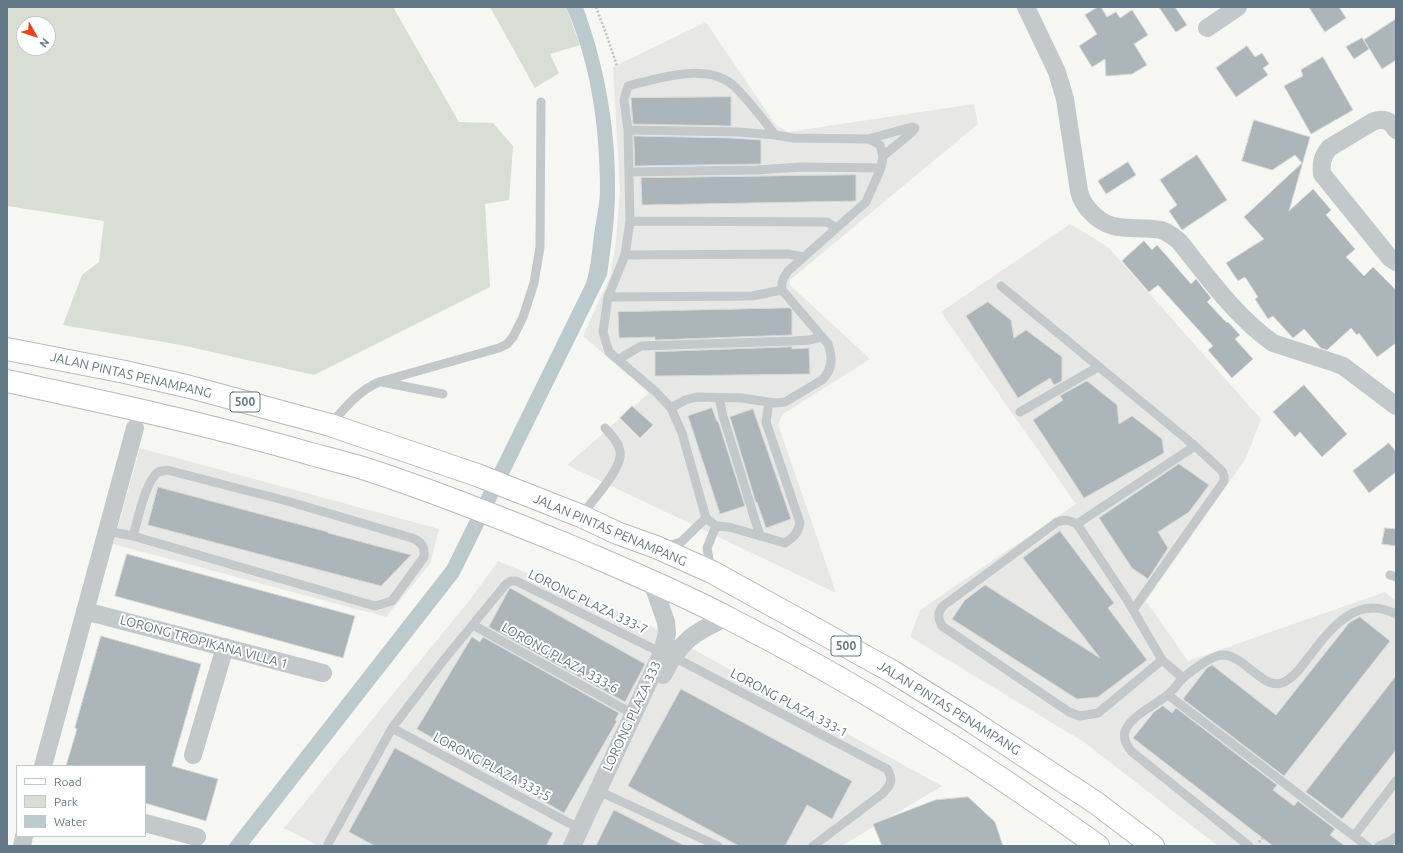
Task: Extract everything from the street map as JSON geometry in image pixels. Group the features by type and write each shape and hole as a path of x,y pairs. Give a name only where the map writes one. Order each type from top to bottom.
{"main road":[{"name":"JALAN PINTAS PENAMPANG","path":"7,349 125,372 190,387 330,425 477,475 581,516 617,533 660,549 712,572 900,676 1096,803 1153,846"},
{"name":"500","path":"7,381 228,431 368,470 499,517 617,566 727,617 858,689 1034,799 1098,846"}],"street":[{"path":"1026,7 1057,72 1065,99 1081,200 1090,212 1096,218 1111,226 1161,230 1173,236 1179,241 1236,311 1273,343 1343,366 1396,406"},
{"path":"1207,28 1238,7"},
{"path":"1396,130 1388,121 1381,119 1374,121 1328,148 1323,155 1321,164 1322,174 1390,258 1396,262"},
{"path":"43,765 135,428 130,420 119,411 94,400"},
{"path":"135,428 156,420 228,431"},
{"name":"LORONG PLAZA 333","path":"572,846 580,837 605,794 667,655 666,622 652,582"},
{"name":"LORONG TROPIKANA VILLA 1","path":"85,610 323,673"},
{"name":"LORONG PLAZA 333","path":"580,837 633,714 667,655 702,629 727,617"},
{"path":"193,755 225,647"},
{"path":"146,822 197,837"}],"lane":[{"path":"769,402 766,422 800,522 795,537 785,543 729,527 716,526 706,518 682,433 671,408 656,392 609,352 603,332 608,297 625,255 630,221 628,130 624,100 628,86 678,74 705,74 723,78 736,87 775,135"},
{"path":"330,425 354,399 370,386 379,382 499,348 507,344 517,331 534,283 540,247 541,102"},
{"path":"628,130 739,132 793,138 868,139 912,127 916,128 911,134 883,156"},
{"path":"671,408 685,400 697,398 742,398 769,402 785,402 822,380 826,376 830,368 831,352 828,344 782,290 782,278 803,257 866,202 881,168 883,156 880,145 868,139"},
{"path":"630,172 757,170 801,167 881,168"},
{"path":"630,221 827,222 836,228"},
{"path":"625,255 788,254 803,257"},
{"path":"1001,286 1195,446 1222,471 1224,481 1134,610"},
{"path":"608,297 752,296 782,290"},
{"path":"619,359 641,346 793,341 810,340 822,337"},
{"path":"1020,412 1098,367"},
{"path":"379,382 443,394"},
{"path":"719,398 723,416 760,536"},
{"path":"581,516 616,470 621,452 615,439 605,428"},
{"path":"1077,524 1195,446"},
{"path":"107,531 133,536 375,606 392,601 424,557 425,550 423,545 412,538 287,502 167,470 159,472 153,478 148,487 133,536"},
{"path":"660,549 681,542 706,518"},
{"path":"1162,660 1098,713 1080,716 1069,712 942,626 938,618 939,611 943,606 1057,522 1064,519 1077,524 1134,610 1162,660 1183,678"},
{"path":"712,572 707,548 716,526"},
{"name":"LORONG PLAZA 333-7","path":"329,846 328,844 392,728 443,661 506,584 516,581 667,655"},
{"path":"1249,846 1131,751 1125,743 1124,733 1127,728 1134,719 1168,695 1183,678 1212,658 1223,655 1239,660 1266,680 1274,683 1282,683 1290,679 1297,672 1339,621 1350,614 1362,609 1376,608 1386,609 1396,614"},
{"name":"LORONG PLAZA 333-6","path":"473,625 544,663 633,714"},
{"name":"LORONG PLAZA 333-1","path":"667,655 876,763 886,769 891,775 891,781 888,788 882,794 812,846"},
{"path":"1168,695 1368,846"},
{"name":"LORONG PLAZA 333-5","path":"392,728 580,837"},
{"path":"1354,836 1396,781"},
{"path":"605,794 718,846"},
{"path":"1379,846 1396,837"}],"path":[{"path":"596,7 617,66"}],"shaded area":[{"path":"706,22 775,124 788,132 974,104 978,124 790,280 790,285 870,359 783,414 778,424 836,593 567,465 649,393 583,336 610,277 616,241 620,189 613,67"},
{"path":"1070,224 1108,247 1261,419 1246,458 1146,601 1188,661 1385,592 1396,601 1396,833 1386,846 1218,846 1084,742 910,637 920,610 1076,504 941,312"},
{"path":"140,448 439,529 430,564 386,617 113,544"},
{"path":"498,561 640,620 942,786 841,846 319,846 284,828 472,597"}],"green space":[{"path":"7,7 393,7 459,122 493,123 513,146 509,200 485,204 490,287 314,375 181,345 63,325 82,275 99,262 104,221 7,206"},
{"path":"490,7 566,7 580,45 550,54 559,73 535,88"}],"water":[{"path":"566,7 583,7 603,74 611,120 615,167 615,201 607,275 459,576 248,846 228,846 447,566 586,283 599,200 600,166 596,119 588,73 575,28"}],"building":[{"path":"1098,7 1101,7 1107,17 1116,12 1120,18 1132,10 1148,35 1134,44 1147,65 1132,74 1106,76 1105,59 1092,67 1079,46 1097,34 1085,15"},
{"path":"1159,7 1175,7 1187,25 1176,32"},
{"path":"1309,7 1339,7 1346,18 1325,32"},
{"path":"1396,19 1396,60 1382,69 1364,40"},
{"path":"1362,38 1369,49 1354,59 1346,47"},
{"path":"1247,46 1255,57 1262,53 1269,64 1263,68 1268,75 1236,97 1216,68"},
{"path":"1323,57 1353,110 1311,134 1284,86 1303,76 1301,70"},
{"path":"731,97 731,126 633,124 631,98"},
{"path":"1254,120 1310,137 1289,211 1313,189 1331,210 1326,215 1355,249 1346,257 1364,276 1373,267 1396,290 1396,343 1377,357 1359,333 1357,335 1351,328 1327,350 1321,348 1304,329 1293,338 1273,316 1268,319 1255,299 1258,297 1245,277 1238,281 1226,263 1264,239 1244,217 1302,163 1295,155 1272,170 1242,161"},
{"path":"634,136 761,140 761,164 635,166"},
{"path":"1197,155 1227,200 1182,230 1169,211 1177,205 1160,180"},
{"path":"1128,162 1136,175 1106,194 1098,181"},
{"path":"856,175 856,201 642,205 641,178"},
{"path":"1144,241 1152,250 1157,245 1191,284 1196,279 1211,298 1207,302 1240,335 1235,339 1253,359 1232,378 1208,350 1213,346 1158,285 1149,292 1122,261"},
{"path":"988,302 1011,320 1014,338 1026,330 1062,357 1062,381 1054,385 1050,378 1018,398 966,316"},
{"path":"790,308 792,310 792,335 655,340 655,337 619,338 618,312"},
{"path":"792,347 792,349 809,348 810,374 655,376 655,352"},
{"path":"1087,381 1117,405 1119,424 1132,416 1162,439 1164,453 1084,498 1033,420 1063,400 1060,396"},
{"path":"1304,385 1347,434 1322,457 1300,432 1295,437 1273,412"},
{"path":"632,406 653,425 640,438 620,418"},
{"path":"712,408 717,422 718,421 745,506 720,514 688,416"},
{"path":"753,409 791,519 766,528 757,502 756,503 730,417"},
{"path":"1389,443 1396,452 1396,472 1369,493 1353,471"},
{"path":"1179,464 1209,485 1189,512 1158,532 1168,548 1148,579 1132,568 1099,518"},
{"path":"158,487 411,555 381,586 148,525"},
{"path":"1385,528 1396,529 1396,546 1382,544"},
{"path":"1060,531 1114,603 1108,608 1147,660 1098,697 1077,699 952,619 965,600 985,585 1100,658 1023,558"},
{"path":"127,554 355,616 343,658 115,596"},
{"path":"510,588 645,664 625,702 489,627"},
{"path":"1360,617 1390,641 1284,776 1183,699 1207,668 1212,665 1276,715 1349,623"},
{"path":"101,636 201,664 172,766 218,779 206,821 146,803 146,765 66,765 77,729 75,728"},
{"path":"472,637 480,642 483,637 619,713 615,720 617,721 564,813 417,729"},
{"path":"1396,676 1396,750 1342,819 1306,792"},
{"path":"681,689 852,781 832,819 807,805 785,846 739,846 628,786"},
{"path":"1163,706 1172,713 1176,708 1277,785 1273,790 1294,806 1298,801 1335,829 1330,835 1345,846 1273,846 1133,738 1154,712"},
{"path":"395,748 553,833 546,846 375,846 349,832"},
{"path":"968,797 995,822 1003,846 882,846 873,824 935,800"},
{"path":"614,810 685,846 596,846"}]}
